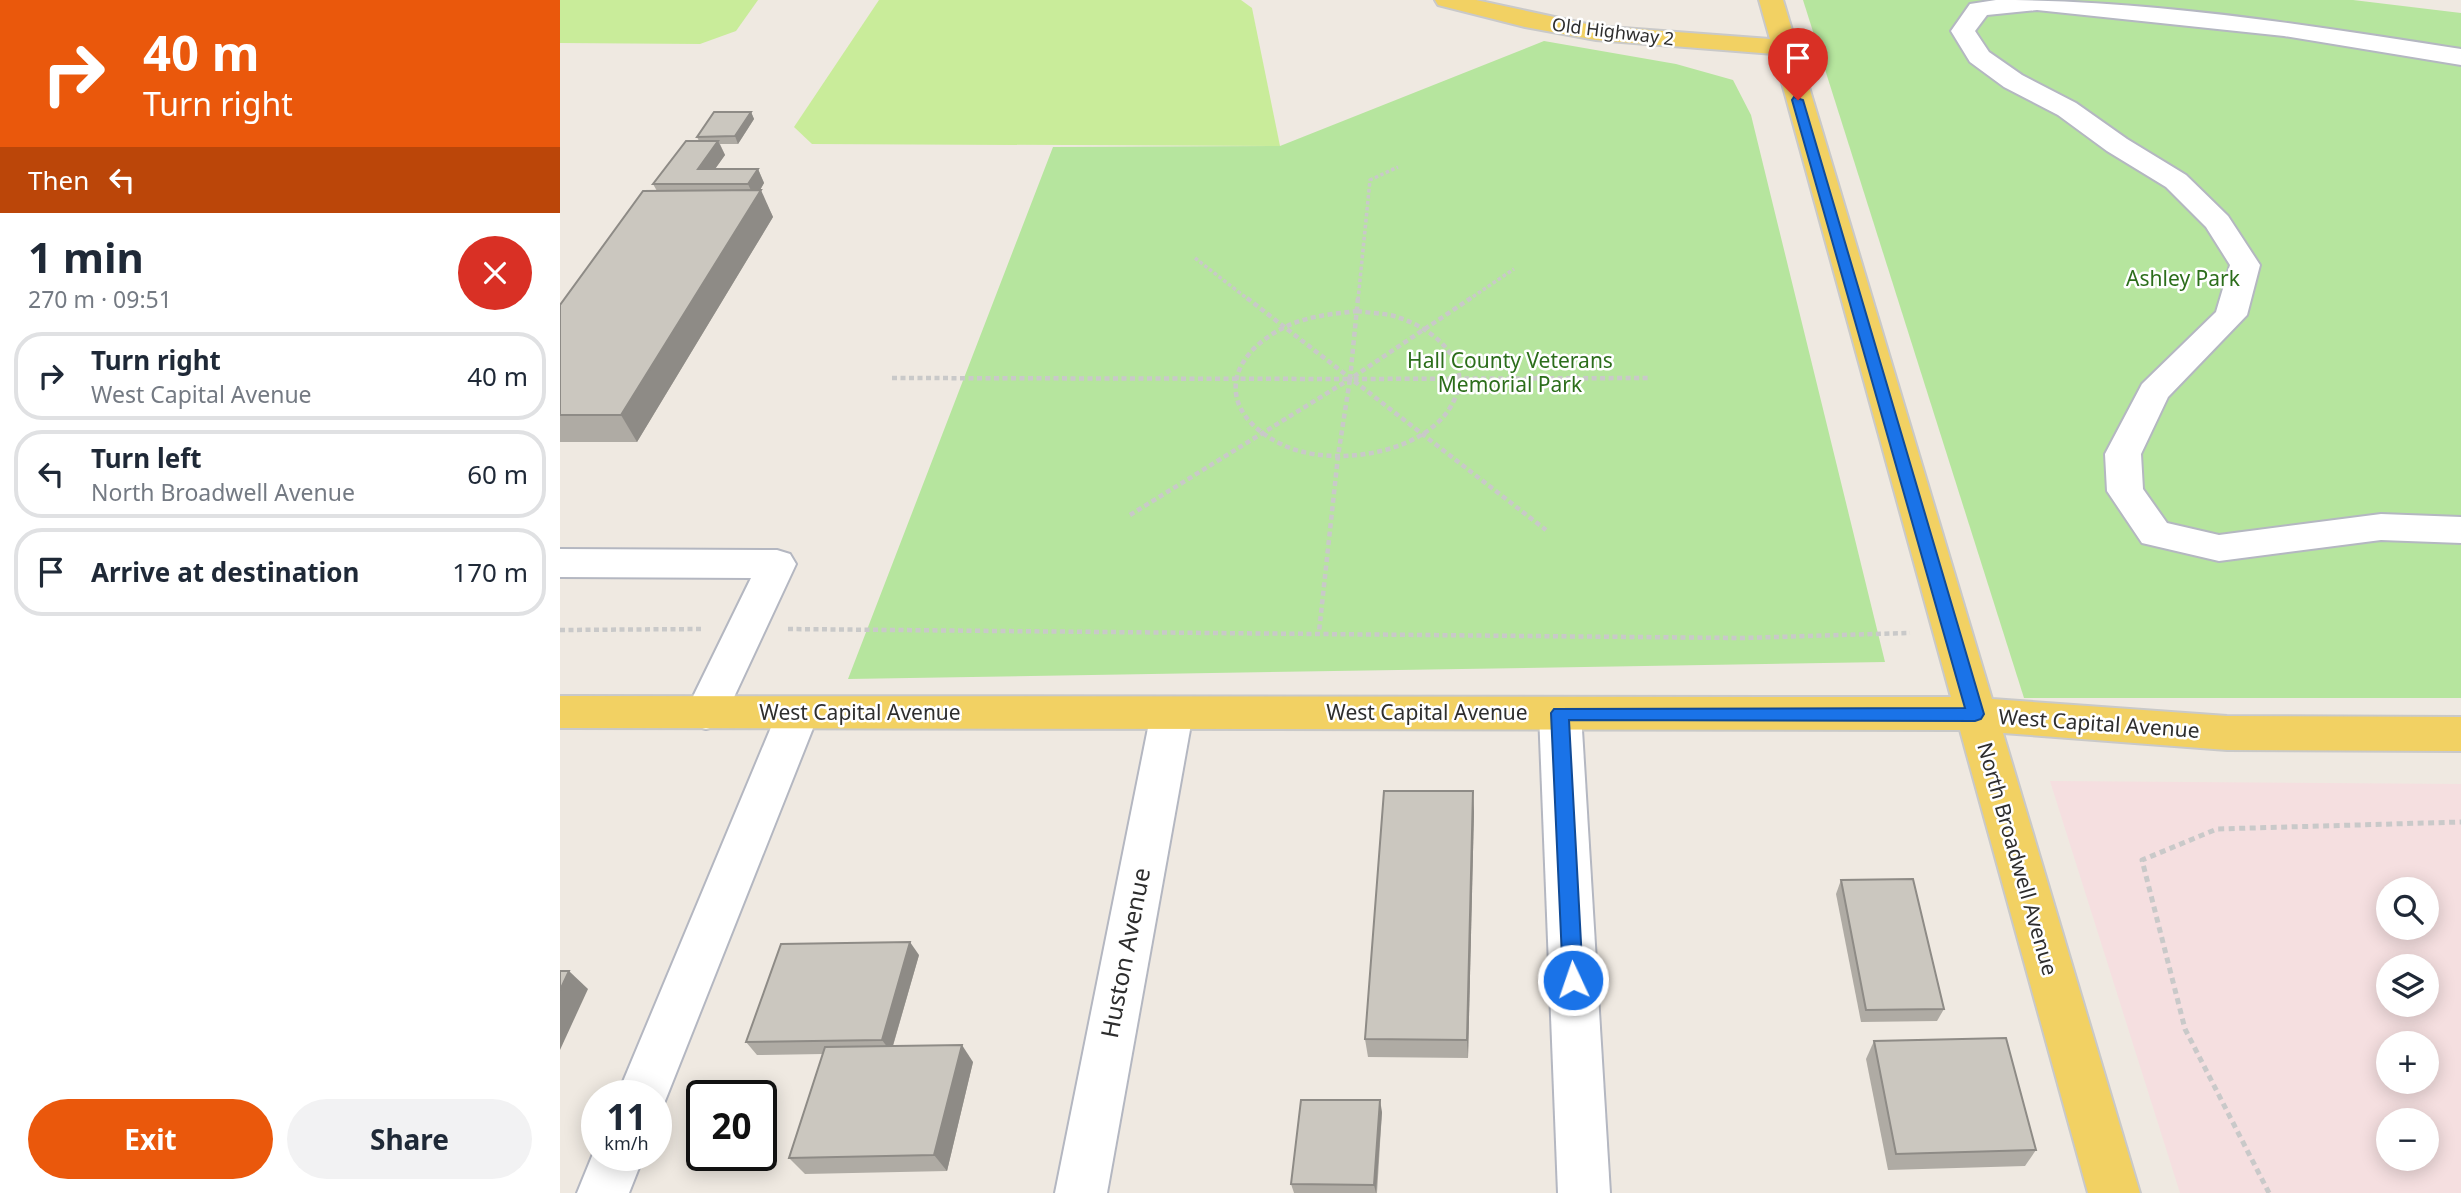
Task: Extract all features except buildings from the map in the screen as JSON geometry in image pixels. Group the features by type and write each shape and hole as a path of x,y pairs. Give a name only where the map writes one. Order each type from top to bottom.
{"main road":[{"name":"Old Highway 2","path":"1447,0 1525,20 1595,33 1782,47"},
{"name":"North Broadwell Avenue","path":"1771,0 1782,47 2114,1193"},
{"name":"West Capital Avenue","path":"560,712 1975,714 2227,733 2461,734"}],"street":[{"path":"2461,57 2284,30 2037,3 1979,9 1963,31 1979,57 2013,81 2067,110 2176,181 2218,222 2245,265 2231,315 2154,392 2123,454 2125,491 2155,534 2219,548 2381,527 2461,530"},
{"path":"560,563 777,564 706,713"},
{"path":"649,1080 798,713"},
{"name":"Huston Avenue","path":"1081,1193 1172,713"},
{"path":"1560,713 1584,1193"},
{"path":"603,1193 612,1171"}],"path":[{"path":"1319,632 1338,456 1350,379 1370,180 1398,167"},
{"path":"1195,258 1546,530"},
{"path":"1130,515 1350,379 1514,269"},
{"path":"1357,311 1393,316 1425,328 1444,342 1457,360 1460,380 1455,400 1442,419 1421,435 1382,450 1338,456 1296,451 1261,435 1244,418 1234,398 1235,377 1245,358 1284,327 1319,315 1357,311"},
{"path":"892,379 1648,378"},
{"path":"560,630 1319,632 1741,638 1951,631"},
{"path":"2269,1193 2185,1029 2142,860 2217,829 2461,822"}],"shaded area":[{"path":"2050,781 2461,784 2461,1193 2180,1193"}],"green space":[{"path":"560,0 758,0 736,31 700,44 560,43"},
{"path":"879,0 1241,0 1252,8 1280,146 812,144 794,127"},
{"name":"Ashley Park","path":"1803,0 2353,0 2461,13 2461,698 2024,698"},
{"name":"Hall County Veterans Memorial Park","path":"1544,41 1676,64 1733,80 1751,115 1885,662 848,679 1053,147 1280,146"}],"route":[{"path":"1573,980 1560,713 1975,714 1798,100"}]}
